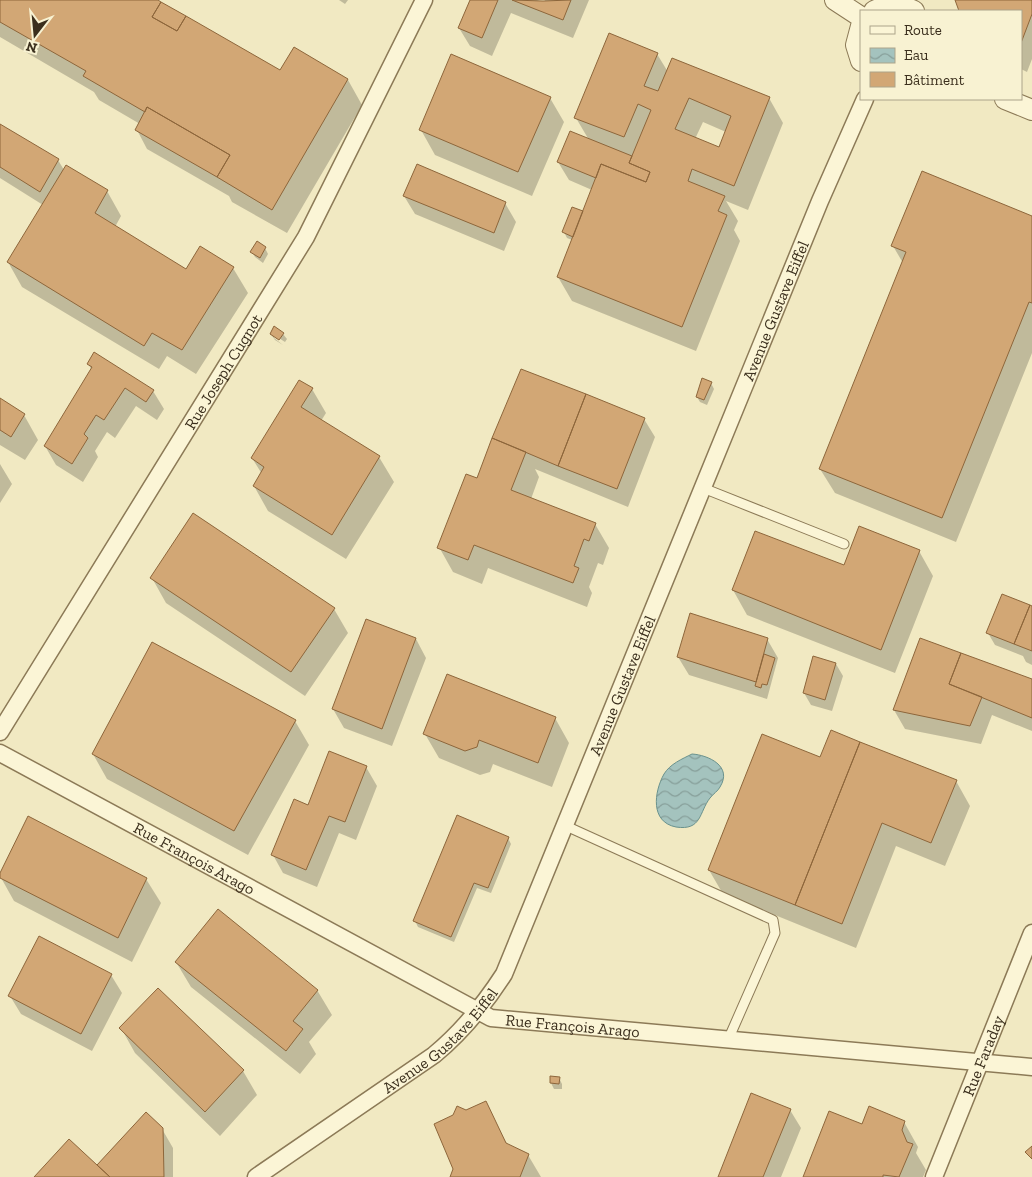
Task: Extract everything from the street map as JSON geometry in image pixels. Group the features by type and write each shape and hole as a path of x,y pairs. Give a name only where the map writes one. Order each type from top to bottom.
{"street":[{"name":"Rue Joseph Cugnot","path":"0,732 306,237 424,0"},
{"path":"835,0 860,16"},
{"path":"877,10 889,6 910,6"},
{"path":"860,30 856,45 860,58"},
{"name":"Avenue Gustave Eiffel","path":"256,1177 456,1037 478,1012 512,959 820,201 865,100"},
{"path":"1007,100 1032,110"},
{"name":"Rue François Arago","path":"0,753 491,1018 1032,1067"},
{"name":"Rue Faraday","path":"934,1177 1032,933"}],"lane":[{"path":"703,488 844,544"},
{"path":"566,826 773,920 775,933 728,1040"}],"water":[{"path":"692,754 711,759 717,763 723,773 723,780 719,788 706,803 699,819 695,823 691,826 676,827 668,824 658,813 656,805 658,789 664,774 670,767"}],"building":[{"path":"0,0 158,0 161,2 152,17 177,31 186,16 280,70 294,47 348,79 272,210 217,177 230,155 147,107 145,112 83,76 86,71 0,22"},
{"path":"470,0 498,0 482,38 458,28"},
{"path":"512,0 543,1 571,0 563,20"},
{"path":"955,0 1032,0 1032,14 1022,40 1022,10 959,10"},
{"path":"161,2 186,16 177,31 152,17"},
{"path":"609,33 658,53 644,86 658,91 672,58 770,97 734,186 692,169 688,181 725,196 718,211 727,215 682,327 557,277 601,164 646,182 650,172 629,163 651,110 638,104 624,137 574,118","holes":["689,98 731,116 719,147 675,129"]},
{"path":"451,54 551,97 518,172 419,130"},
{"path":"147,107 230,155 217,177 135,130"},
{"path":"0,124 59,159 40,192 0,167"},
{"path":"570,131 632,156 629,163 650,172 646,182 601,164 596,178 557,162"},
{"path":"417,164 506,202 494,233 403,196"},
{"path":"66,165 108,190 95,213 186,269 200,246 234,267 182,350 152,333 144,346 7,262"},
{"path":"922,171 1032,216 1032,303 1029,302 942,518 819,469 906,252 891,246"},
{"path":"572,207 583,211 573,237 562,232"},
{"path":"257,241 266,247 260,258 250,252"},
{"path":"274,326 284,333 279,340 270,334"},
{"path":"94,352 154,390 146,402 125,388 104,420 96,415 84,434 88,438 72,464 44,446 92,367 87,364"},
{"path":"521,369 586,394 558,466 492,438"},
{"path":"702,378 712,382 704,400 696,397"},
{"path":"299,380 313,388 301,407 380,456 332,535 253,486 264,467 251,458"},
{"path":"586,394 645,418 617,489 558,466"},
{"path":"0,398 25,414 11,437 0,430"},
{"path":"492,438 526,452 511,490 596,523 589,541 584,539 574,566 579,568 573,583 474,545 468,560 437,548 466,474 477,478"},
{"path":"193,513 335,608 291,672 150,578"},
{"path":"859,526 920,550 881,650 732,590 755,531 844,565"},
{"path":"1002,594 1030,605 1014,644 986,633"},
{"path":"1030,605 1032,606 1032,651 1014,644"},
{"path":"690,613 768,638 756,682 677,657"},
{"path":"366,619 416,638 382,729 332,709"},
{"path":"920,638 961,653 949,684 982,697 970,726 893,710"},
{"path":"152,642 296,720 234,831 92,754"},
{"path":"961,653 1032,679 1032,718 949,684"},
{"path":"764,654 775,658 767,685 762,684 761,688 755,686"},
{"path":"813,656 836,663 825,700 803,693"},
{"path":"447,674 556,717 538,763 479,740 477,747 465,751 423,734"},
{"path":"831,730 860,742 795,905 708,870 762,734 820,757"},
{"path":"860,742 957,780 931,843 882,823 842,924 795,905"},
{"path":"329,751 367,766 345,822 329,816 306,870 271,855 294,799 308,805"},
{"path":"457,815 509,837 488,888 474,883 451,937 413,921"},
{"path":"28,816 147,878 118,938 0,878 0,873"},
{"path":"218,909 318,990 293,1021 303,1029 286,1051 175,962"},
{"path":"39,936 112,974 81,1034 8,996"},
{"path":"158,988 244,1070 205,1112 119,1028"},
{"path":"550,1076 560,1077 559,1084 550,1083"},
{"path":"751,1093 791,1109 763,1177 718,1177"},
{"path":"486,1101 506,1143 529,1154 520,1177 450,1177 453,1169 434,1124 453,1115 457,1106 466,1110"},
{"path":"869,1106 905,1121 902,1130 907,1142 913,1144 899,1177 883,1175 883,1177 803,1177 829,1111 862,1124"},
{"path":"146,1112 163,1128 164,1177 110,1177 97,1165"},
{"path":"69,1139 97,1165 110,1177 34,1177"},
{"path":"1032,1146 1032,1159 1025,1152"}]}
